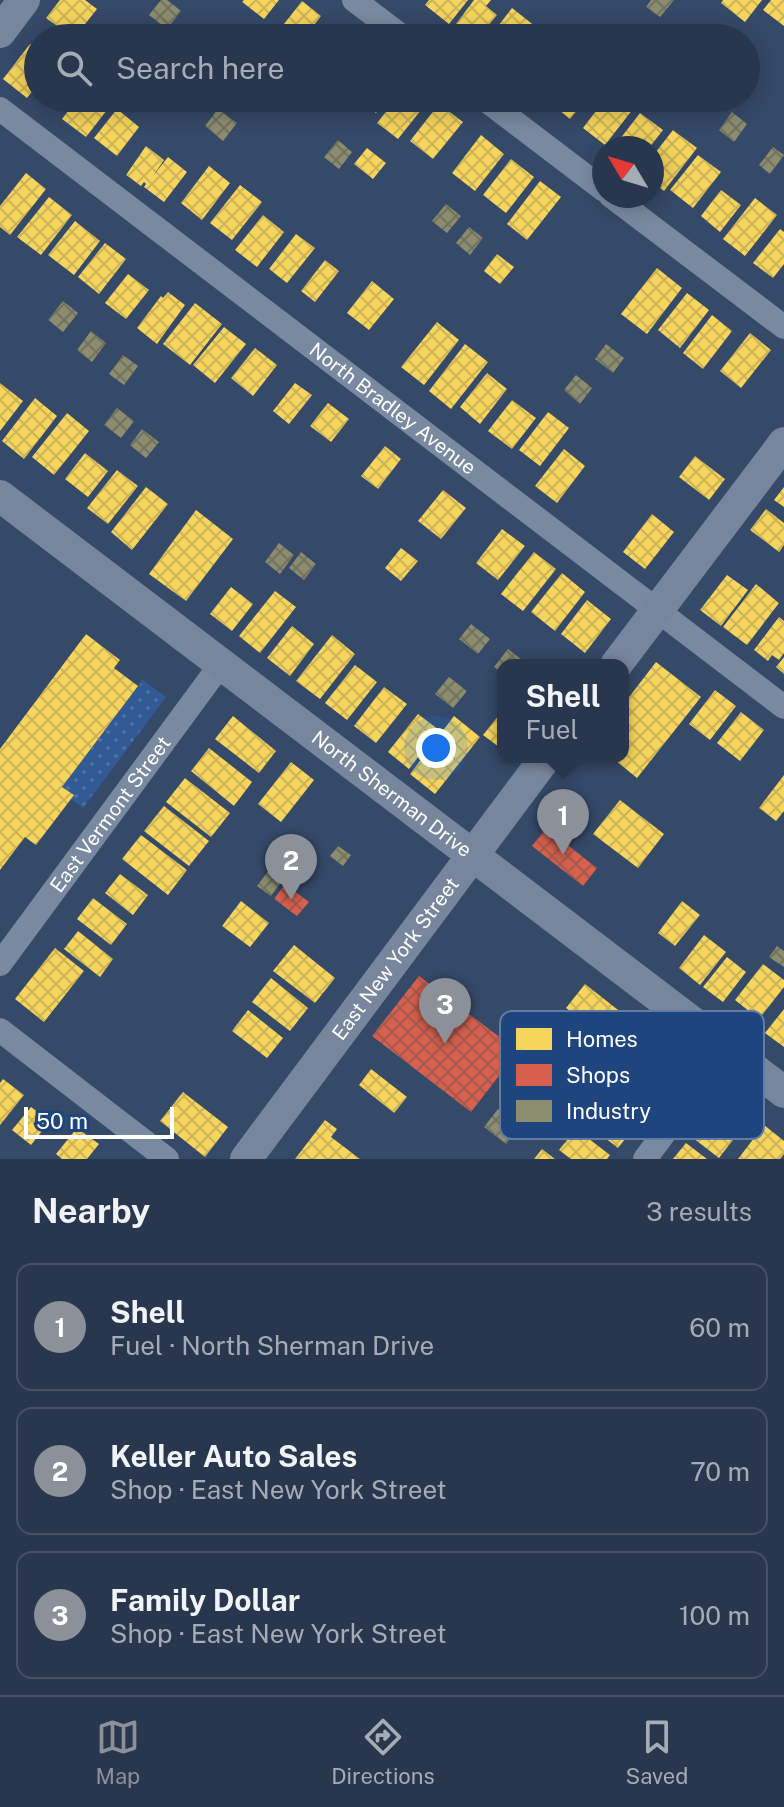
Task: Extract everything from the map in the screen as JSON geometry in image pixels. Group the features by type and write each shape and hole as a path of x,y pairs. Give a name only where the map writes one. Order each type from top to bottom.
{"main road":[{"path":"0,32 24,0"},
{"path":"620,659 784,443"},
{"name":"North Sherman Drive","path":"0,496 677,1011"},
{"name":"East New York Street","path":"246,1159 541,763"},
{"name":"North Sherman Drive","path":"764,1077 784,1092"}],"street":[{"path":"354,0 386,24"},
{"name":"North Bradley Avenue","path":"0,109 784,707"},
{"path":"501,112 592,181"},
{"path":"627,208 784,327"},
{"name":"East Vermont Street","path":"0,964 221,664"},
{"path":"0,1030 167,1159"},
{"path":"645,1159 660,1139"}],"shaded area":[{"path":"143,680 166,697 83,808 62,787"}],"building: Homes":[{"path":"60,0 85,0 97,9 85,24 54,24 46,18"},
{"path":"279,0 264,19 242,2"},
{"path":"429,0 468,0 449,24 425,5"},
{"path":"474,0 491,0 486,6 497,15 490,24 456,24"},
{"path":"723,0 762,0 745,22 721,3"},
{"path":"771,0 784,0 784,26 763,10"},
{"path":"302,1 321,16 315,24 284,24"},
{"path":"512,8 532,24 500,24"},
{"path":"24,52 24,96 3,79"},
{"path":"67,112 105,112 86,137 62,119"},
{"path":"115,112 121,112 139,127 117,156 94,138"},
{"path":"386,112 419,112 398,139 377,123"},
{"path":"433,112 450,112 463,122 433,159 410,141"},
{"path":"562,112 576,112 570,119"},
{"path":"595,112 631,112 612,136 593,136 583,128"},
{"path":"640,113 663,130 658,136 622,136"},
{"path":"673,130 697,148 664,191 664,142"},
{"path":"481,135 504,154 475,191 452,173"},
{"path":"146,146 164,160 153,176 168,157 187,172 164,202 144,187 144,182 141,186 126,175"},
{"path":"367,148 386,163 373,179 354,164"},
{"path":"698,155 721,172 693,208 670,190"},
{"path":"511,159 534,177 506,213 483,195"},
{"path":"209,166 230,183 202,220 181,203"},
{"path":"26,173 46,189 10,235 0,227 0,206"},
{"path":"540,181 561,197 527,240 507,224"},
{"path":"240,185 262,202 232,240 210,223"},
{"path":"721,190 741,205 720,232 701,216"},
{"path":"49,197 72,215 41,255 17,237"},
{"path":"755,198 777,215 745,256 723,239"},
{"path":"263,215 284,232 257,267 235,250"},
{"path":"75,221 100,241 74,275 48,255"},
{"path":"780,229 784,232 784,264 773,278 753,263"},
{"path":"296,234 315,248 287,283 269,269"},
{"path":"105,243 126,259 99,294 78,277"},
{"path":"497,254 514,267 500,284 484,271"},
{"path":"325,260 339,271 315,302 301,291"},
{"path":"657,268 682,288 647,334 621,314"},
{"path":"128,274 149,290 126,319 105,303"},
{"path":"372,281 394,299 369,330 347,313"},
{"path":"168,292 185,305 157,344 137,328 161,296 163,298"},
{"path":"687,293 709,310 680,348 658,330"},
{"path":"195,303 222,324 190,365 163,344"},
{"path":"712,315 732,331 703,369 683,353"},
{"path":"437,322 459,340 424,385 401,367"},
{"path":"224,327 246,344 215,383 193,365"},
{"path":"750,333 771,350 741,388 720,371"},
{"path":"465,344 488,362 451,409 429,391"},
{"path":"255,348 277,365 253,396 231,378"},
{"path":"487,373 507,389 480,424 460,407"},
{"path":"0,383 23,401 0,431"},
{"path":"295,383 312,395 289,424 273,411"},
{"path":"35,398 57,416 24,459 2,441"},
{"path":"512,400 536,418 512,449 488,431"},
{"path":"328,403 349,419 331,442 310,426"},
{"path":"548,412 569,428 540,466 519,450"},
{"path":"67,413 89,431 54,475 32,457"},
{"path":"385,446 401,459 378,489 361,476"},
{"path":"564,449 585,466 557,503 535,486"},
{"path":"85,453 108,471 88,497 65,479"},
{"path":"695,456 725,479 709,500 679,477"},
{"path":"117,470 138,486 108,524 87,508"},
{"path":"146,487 168,504 132,550 111,532"},
{"path":"784,487 784,507 774,500"},
{"path":"443,490 466,508 441,539 418,521"},
{"path":"766,509 784,523 784,545 779,552 750,530"},
{"path":"196,510 233,539 186,601 149,574"},
{"path":"652,514 674,532 645,569 623,552"},
{"path":"502,529 525,546 498,580 476,563"},
{"path":"401,548 418,561 401,581 385,568"},
{"path":"534,552 556,569 523,611 501,594"},
{"path":"562,573 585,592 555,631 531,612"},
{"path":"727,575 748,590 721,626 700,610"},
{"path":"756,584 779,603 747,645 723,627"},
{"path":"231,587 253,604 232,631 210,614"},
{"path":"275,591 296,607 260,653 239,636"},
{"path":"587,600 611,619 585,653 561,634"},
{"path":"779,617 784,621 784,653 779,660 772,655 768,661 754,650"},
{"path":"292,626 314,644 290,676 267,658"},
{"path":"86,634 120,660 114,668 138,686 62,787 74,795 36,845 25,837 0,870 0,749"},
{"path":"332,635 355,654 320,699 296,681"},
{"path":"784,657 784,674 776,667"},
{"path":"656,662 701,697 637,778 618,763 629,763 629,697"},
{"path":"355,665 377,682 347,720 325,703"},
{"path":"384,687 407,704 376,743 354,726"},
{"path":"715,690 736,706 710,740 689,724"},
{"path":"741,712 764,730 740,761 717,743"},
{"path":"418,714 439,730 409,769 388,752"},
{"path":"233,716 276,751 259,773 215,739"},
{"path":"454,716 480,737 435,794 410,774"},
{"path":"497,718 497,746 483,735"},
{"path":"209,748 252,782 234,806 191,771"},
{"path":"291,762 314,780 281,822 258,804"},
{"path":"784,775 784,811 776,821 759,808"},
{"path":"185,778 230,813 211,837 166,802"},
{"path":"620,800 664,834 638,868 593,834"},
{"path":"164,806 209,841 189,866 144,831"},
{"path":"141,835 187,870 168,895 122,859"},
{"path":"120,874 148,895 133,915 105,893"},
{"path":"93,898 127,924 111,945 77,919"},
{"path":"241,901 269,923 250,947 222,926"},
{"path":"682,901 700,915 675,946 658,933"},
{"path":"78,931 113,959 100,977 64,949"},
{"path":"704,935 726,952 700,985 679,968"},
{"path":"294,945 335,978 315,1003 273,971"},
{"path":"55,948 84,971 44,1022 15,999"},
{"path":"727,957 746,972 723,1002 703,987"},
{"path":"763,964 784,980 784,987 764,1013 749,1011 735,1000"},
{"path":"271,978 308,1008 290,1031 252,1002"},
{"path":"585,984 619,1011 570,1011 566,1008"},
{"path":"784,1009 784,1047 765,1033"},
{"path":"248,1010 283,1038 267,1058 232,1031"},
{"path":"371,1069 407,1097 394,1113 359,1085"},
{"path":"3,1079 24,1095 0,1125 0,1083"},
{"path":"183,1092 228,1127 205,1157 160,1121"},
{"path":"31,1107 50,1121 31,1145 12,1130"},
{"path":"325,1120 337,1129 331,1137 360,1159 295,1159"},
{"path":"764,1125 784,1141 784,1154 780,1159 738,1159 753,1139 764,1139"},
{"path":"77,1128 99,1144 87,1159 62,1159 56,1154"},
{"path":"568,1139 589,1139 610,1155 607,1159 571,1159 559,1150"},
{"path":"606,1139 625,1139 618,1148"},
{"path":"694,1139 734,1139 719,1158"},
{"path":"686,1143 707,1159 673,1159"},
{"path":"542,1149 555,1159 534,1159"}],"building: Shops":[{"path":"546,828 597,868 583,886 532,846"},
{"path":"285,884 309,902 297,916 274,899"},
{"path":"419,976 500,1037 500,1074 471,1112 372,1036"}],"building: Industry":[{"path":"161,0 167,0 181,11 171,24 161,24 149,15"},
{"path":"651,0 674,0 660,17 646,7"},
{"path":"216,112 222,112 237,123 223,141 205,126"},
{"path":"732,112 747,124 734,142 719,130"},
{"path":"338,140 352,152 339,169 324,157"},
{"path":"773,147 784,155 770,174 759,165"},
{"path":"446,204 461,216 447,233 432,221"},
{"path":"469,227 483,238 470,255 456,243"},
{"path":"63,301 78,313 63,332 48,320"},
{"path":"91,331 106,343 92,362 77,350"},
{"path":"606,344 624,358 613,373 595,359"},
{"path":"123,355 138,366 124,385 109,374"},
{"path":"576,375 592,388 580,404 564,390"},
{"path":"117,408 134,421 121,438 104,425"},
{"path":"142,429 159,442 146,458 130,445"},
{"path":"279,543 294,555 280,574 265,562"},
{"path":"301,552 316,564 304,580 289,568"},
{"path":"471,624 490,639 478,654 459,639"},
{"path":"508,649 521,659 500,659"},
{"path":"449,677 467,691 453,708 435,694"},
{"path":"338,846 351,855 343,866 330,856"},
{"path":"269,870 282,881 271,896 257,886"},
{"path":"777,946 784,951 784,967 769,957"},
{"path":"498,1109 500,1139 510,1139 506,1144 484,1127"}],"place":[{"name":"Shell","path":"563,855"},
{"name":"Keller Auto Sales","path":"291,900"},
{"name":"Family Dollar","path":"445,1044"}]}
